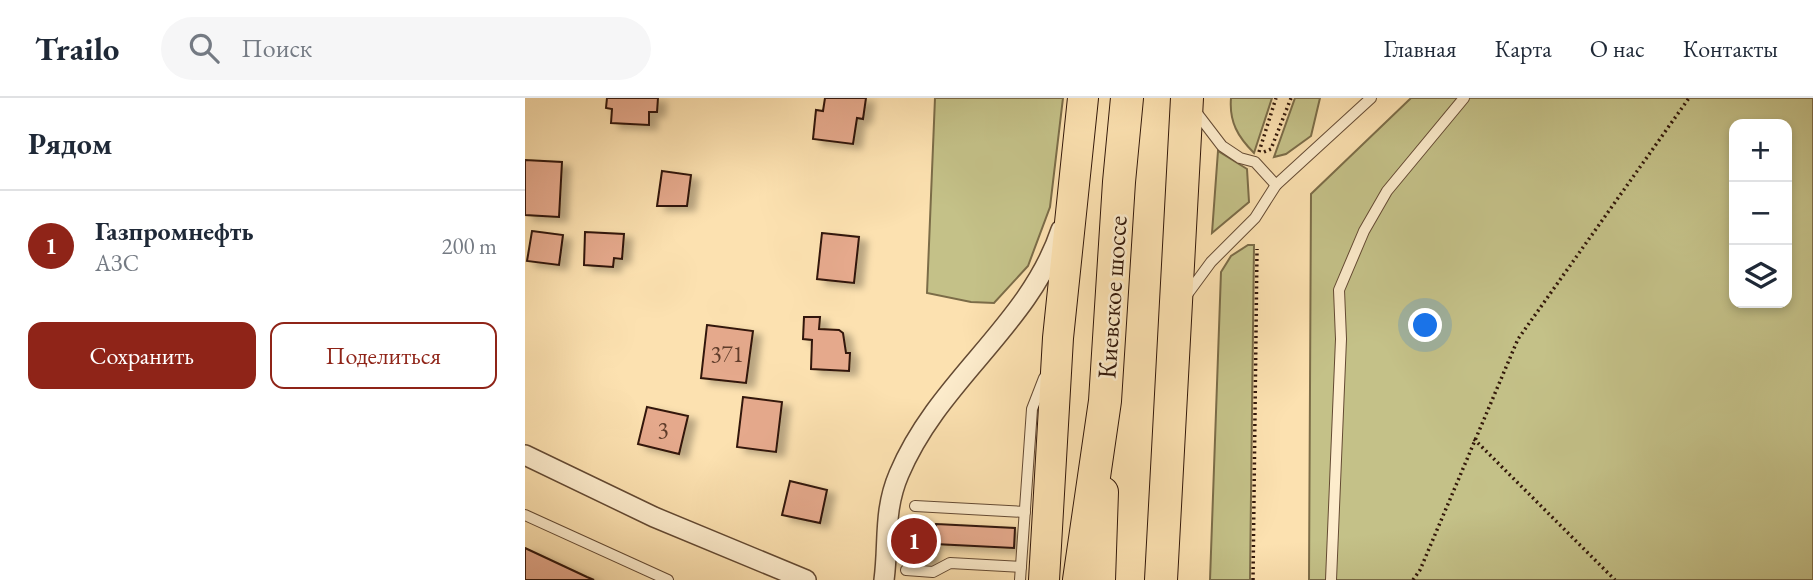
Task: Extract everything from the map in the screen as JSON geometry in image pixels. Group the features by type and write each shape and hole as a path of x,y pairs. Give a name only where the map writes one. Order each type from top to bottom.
{"highway":[{"name":"Киевское шоссе","path":"1105,401 1127,98"},
{"path":"1161,580 1187,98"},
{"path":"1079,580 1105,401"}],"main road":[{"path":"1033,573 1083,98"},
{"name":"Киевское шоссе","path":"1101,580 1105,401"}],"street":[{"path":"884,580 885,522 898,476 923,423 1041,278 1070,203"},
{"path":"525,456 653,517 806,580"}],"lane":[{"path":"1187,98 1222,145 1240,158 1255,162 1276,185"},
{"path":"1175,310 1211,262 1255,218 1276,185 1371,98"},
{"path":"1331,580 1341,340 1339,290 1364,231 1387,191 1464,98"},
{"path":"1033,573 1025,512 1032,409 1058,338"},
{"path":"915,506 1025,512"},
{"path":"525,515 647,576 669,580"},
{"path":"906,570 933,572 950,563 1033,573"},
{"path":"1020,580 1033,573"}],"path":[{"path":"1276,98 1258,154 1271,149 1291,98"},
{"path":"1413,580 1420,570 1518,339 1689,98"},
{"path":"1253,580 1257,249"},
{"path":"1474,439 1615,580"}],"shaded area":[{"path":"935,98 1063,98 1050,207 1028,266 994,303 971,302 927,293"},
{"path":"1231,98 1272,98 1254,153 1236,129"},
{"path":"1295,98 1320,98 1311,136 1286,154 1274,157"},
{"path":"1411,98 1813,98 1813,580 1309,580 1311,194"},
{"path":"1218,151 1247,169 1249,202 1212,233"},
{"path":"1248,245 1254,245 1250,580 1210,580 1221,272 1231,256"}],"building":[{"path":"607,98 658,98 657,112 649,112 649,125 611,123 612,109 606,108"},
{"path":"825,98 866,98 863,119 857,118 853,144 813,139 816,110 823,111"},
{"path":"525,160 562,162 559,217 525,215"},
{"path":"662,171 691,175 687,206 657,206"},
{"path":"532,231 563,235 559,265 527,261"},
{"path":"585,232 624,234 622,259 614,258 613,267 584,265"},
{"path":"822,233 859,237 854,283 817,279"},
{"path":"804,317 820,317 819,329 839,330 843,333 846,353 850,353 849,371 811,369 812,340 803,339"},
{"path":"707,325 753,331 746,383 701,378"},
{"path":"743,397 782,402 776,452 737,447"},
{"path":"647,407 688,416 679,454 638,444"},
{"path":"790,481 827,490 820,523 782,515"},
{"path":"936,524 1015,528 1014,548 935,544"},
{"path":"901,526 932,528 930,561 899,559"},
{"path":"525,548 587,577 594,580 525,580"}],"place":[{"name":"Газпромнефть","path":"914,541"}]}
